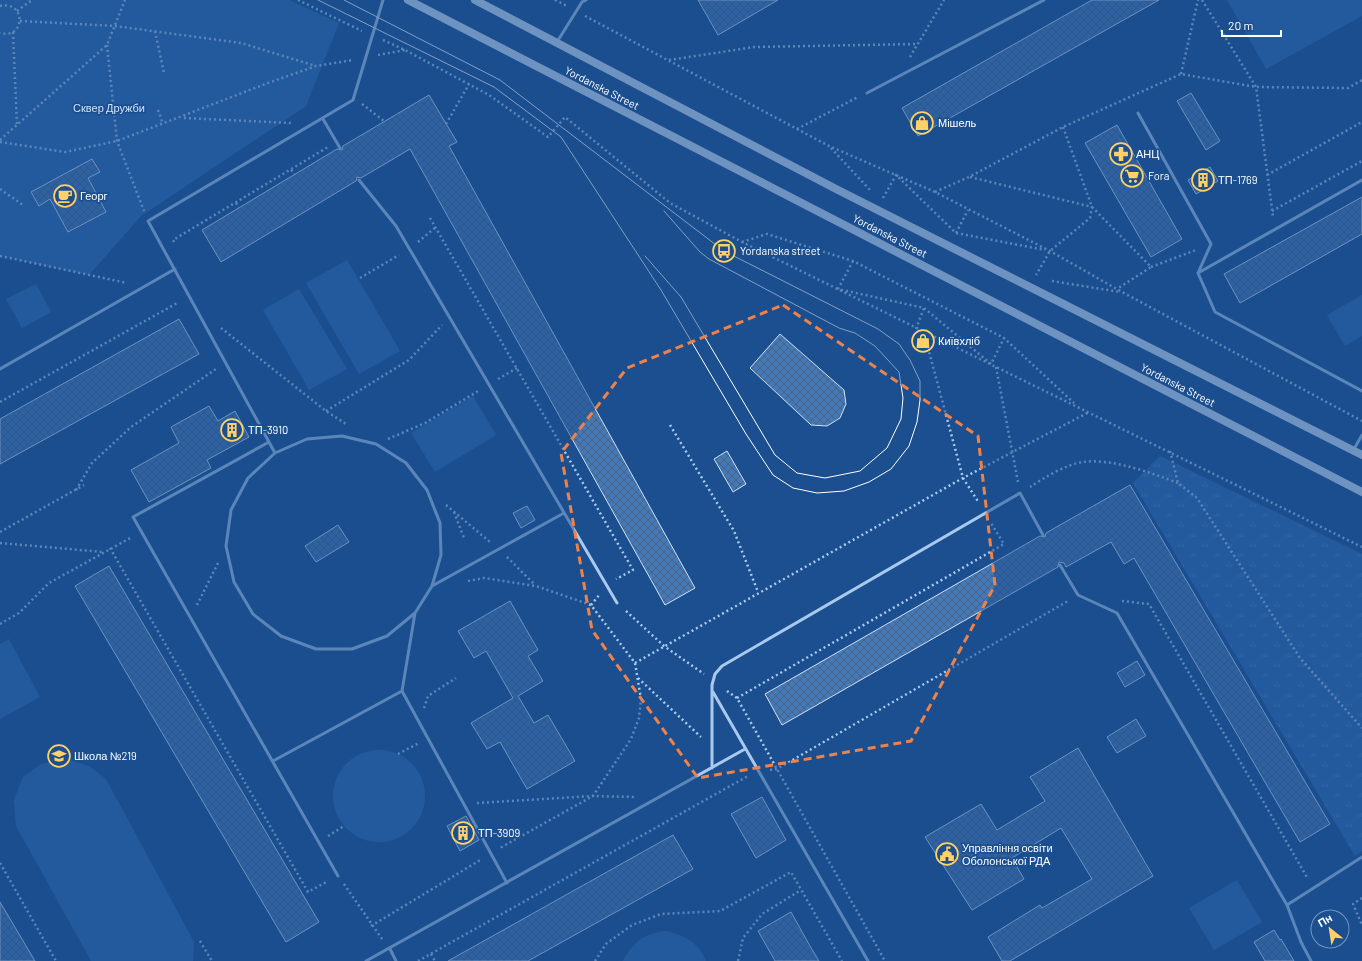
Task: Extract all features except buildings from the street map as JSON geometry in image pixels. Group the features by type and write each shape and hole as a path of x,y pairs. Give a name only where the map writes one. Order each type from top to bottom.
{"main road":[{"name":"Yordanska Street","path":"408,0 1362,492"},
{"name":"Yordanska Street","path":"475,0 838,190 1362,455"}],"lane":[{"path":"275,453 148,221 315,124 353,100 383,0"},
{"path":"557,42 582,2 586,0"},
{"path":"867,93 1044,0"},
{"path":"1138,113 1211,244 1198,273 1215,312 1362,391"},
{"path":"323,119 340,148"},
{"path":"359,180 396,226 488,385 617,602"},
{"path":"1198,273 1362,180"},
{"path":"0,369 175,269"},
{"path":"1353,450 1362,435"},
{"path":"342,436 376,444 406,463 428,490 440,523 441,555 432,586 415,613 387,636 352,649 316,649 281,636 253,614 234,582 226,546 231,510 248,478 275,453 307,439 314,438 342,436"},
{"path":"269,442 133,517 338,876"},
{"path":"712,768 712,681 714,674 722,666 1020,493 1043,535"},
{"path":"432,586 564,513"},
{"path":"1060,565 1078,595 1117,614 1287,905 1301,942 1311,961"},
{"path":"415,613 402,691 507,883"},
{"path":"273,762 402,691"},
{"path":"712,691 868,961"},
{"path":"366,961 390,949 745,749"},
{"path":"1287,905 1362,856"},
{"path":"390,949 396,961"}],"path":[{"path":"3,0 4,5"},
{"path":"17,11 32,0"},
{"path":"0,141 107,45 125,0"},
{"path":"298,0 372,36 406,50 469,84 488,95 548,137 565,117 670,203 742,242 924,333 1076,405 1362,546"},
{"path":"555,0 829,146 935,192 1050,251 1122,292 1362,421"},
{"path":"899,76 944,0"},
{"path":"1181,74 1198,0"},
{"path":"1202,0 1256,87 1274,230"},
{"path":"0,6 9,5 17,11 20,21 19,25 13,32 8,34 0,33"},
{"path":"0,141 65,152 117,141 182,118 268,83 316,66 241,43 115,26 20,21"},
{"path":"155,31 164,73"},
{"path":"13,32 17,125"},
{"path":"668,60 754,47 918,44"},
{"path":"107,45 117,141 148,221"},
{"path":"935,192 969,177 1063,127 1181,74 1256,87 1348,88 1362,80"},
{"path":"446,124 469,84"},
{"path":"797,129 867,93"},
{"path":"360,103 384,121"},
{"path":"158,110 163,124"},
{"path":"176,246 173,240 329,147 315,124 182,118"},
{"path":"1267,175 1362,122"},
{"path":"1063,127 1092,207 1151,267"},
{"path":"829,146 871,190"},
{"path":"1272,211 1362,161"},
{"path":"291,170 295,175"},
{"path":"896,175 956,233 1050,251"},
{"path":"876,196 881,201 896,175"},
{"path":"969,177 1092,207"},
{"path":"0,189 23,205"},
{"path":"236,203 239,208"},
{"path":"1035,278 1050,251 1090,218 1092,207"},
{"path":"956,233 968,210"},
{"path":"430,218 633,570"},
{"path":"742,242 767,234 853,261 1004,338 1076,405"},
{"path":"1117,289 1151,267 1211,244"},
{"path":"0,256 132,284"},
{"path":"838,289 853,261"},
{"path":"1049,281 1122,292"},
{"path":"838,289 924,308 991,364"},
{"path":"0,402 189,296"},
{"path":"916,329 924,308"},
{"path":"326,411 409,360 449,317"},
{"path":"218,322 222,329 326,411 351,428"},
{"path":"737,698 1004,544 963,478 924,333"},
{"path":"991,364 1004,338"},
{"path":"76,490 92,464 131,427 218,367"},
{"path":"996,367 1020,493 1050,474 1082,462 1098,461 1136,468 1178,483 1197,498 1300,658 1362,728"},
{"path":"376,444 425,423 517,368"},
{"path":"635,663 758,592 963,478 1089,412"},
{"path":"670,425 734,531 758,592"},
{"path":"1170,451 1178,483"},
{"path":"0,532 84,485"},
{"path":"428,490 499,549 536,586"},
{"path":"454,512 464,538"},
{"path":"0,624 19,613 49,583 110,548 142,532"},
{"path":"0,543 104,552"},
{"path":"191,618 226,546"},
{"path":"110,548 308,892 338,876 390,949"},
{"path":"462,581 484,578 536,586 591,606 635,663 641,699 639,718 631,739 593,796"},
{"path":"418,961 758,771 777,769 1078,595"},
{"path":"1117,599 1124,602 1149,604 1313,888"},
{"path":"617,602 664,646 737,698 885,961"},
{"path":"423,710 428,696 456,678"},
{"path":"637,678 712,748"},
{"path":"398,754 428,738"},
{"path":"477,810 473,803 593,796 658,798"},
{"path":"319,842 344,826"},
{"path":"494,843 498,849"},
{"path":"0,863 56,961"},
{"path":"595,961 606,944 632,925 661,914 720,911 791,872 842,961"},
{"path":"738,961 743,938 762,914 801,890"},
{"path":"1362,898 1353,904 1362,925"},
{"path":"200,941 212,961"},
{"path":"431,954 436,961"}],"highlighted area":[{"path":"783,305 978,436 995,585 911,741 698,778 592,630 561,453 627,368"}],"green space":[{"name":"Сквер Дружби","path":"0,0 289,0 339,23 306,106 141,216 89,275 0,256"},
{"path":"1227,0 1362,0 1362,16 1266,69"},
{"path":"347,260 400,351 359,374 306,283"},
{"path":"36,284 51,312 22,328 6,299"},
{"path":"299,289 347,369 309,390 263,310"},
{"path":"1362,295 1362,336 1345,346 1327,315"},
{"path":"473,396 496,435 435,472 411,433"},
{"path":"1160,456 1362,554 1362,851 1355,856 1133,483"},
{"path":"9,639 40,697 0,719 0,644"},
{"path":"379,750 397,753 412,763 422,778 425,796 422,814 412,829 397,839 379,842 361,839 346,829 336,814 333,796 336,778 346,763 361,753"},
{"path":"66,759 89,766 106,779 194,942 193,961 91,961 16,826 14,800 23,777 41,764"},
{"path":"1237,880 1262,922 1214,950 1189,908"},
{"path":"665,931 690,940 703,954 706,961 623,961 635,944 640,940 651,934"}],"tram line":[{"path":"318,0 494,87 561,137 661,290 746,434 773,475 793,488 817,493 844,491 869,482 891,469 909,446 917,422 920,400 920,381 910,360 899,344 878,329 724,251 500,80 344,0"},
{"path":"645,256 681,297 775,455 797,473 825,478 860,471 887,448 901,419 903,398 899,372 875,346 855,333 839,328 709,259 700,252 664,211"}],"place":[{"name":"Мішель","path":"922,123"},
{"name":"АНЦ","path":"1121,154"},
{"name":"Fora","path":"1132,176"},
{"name":"ТП-1769","path":"1203,180"},
{"name":"Георг","path":"65,196"},
{"name":"Yordanska street","path":"724,251"},
{"name":"Київхліб","path":"923,341"},
{"name":"ТП-3910","path":"232,430"},
{"name":"Школа №219","path":"59,756"},
{"name":"ТП-3909","path":"463,833"},
{"name":"Управління освіти Оболонської РДА","path":"947,854"}]}
